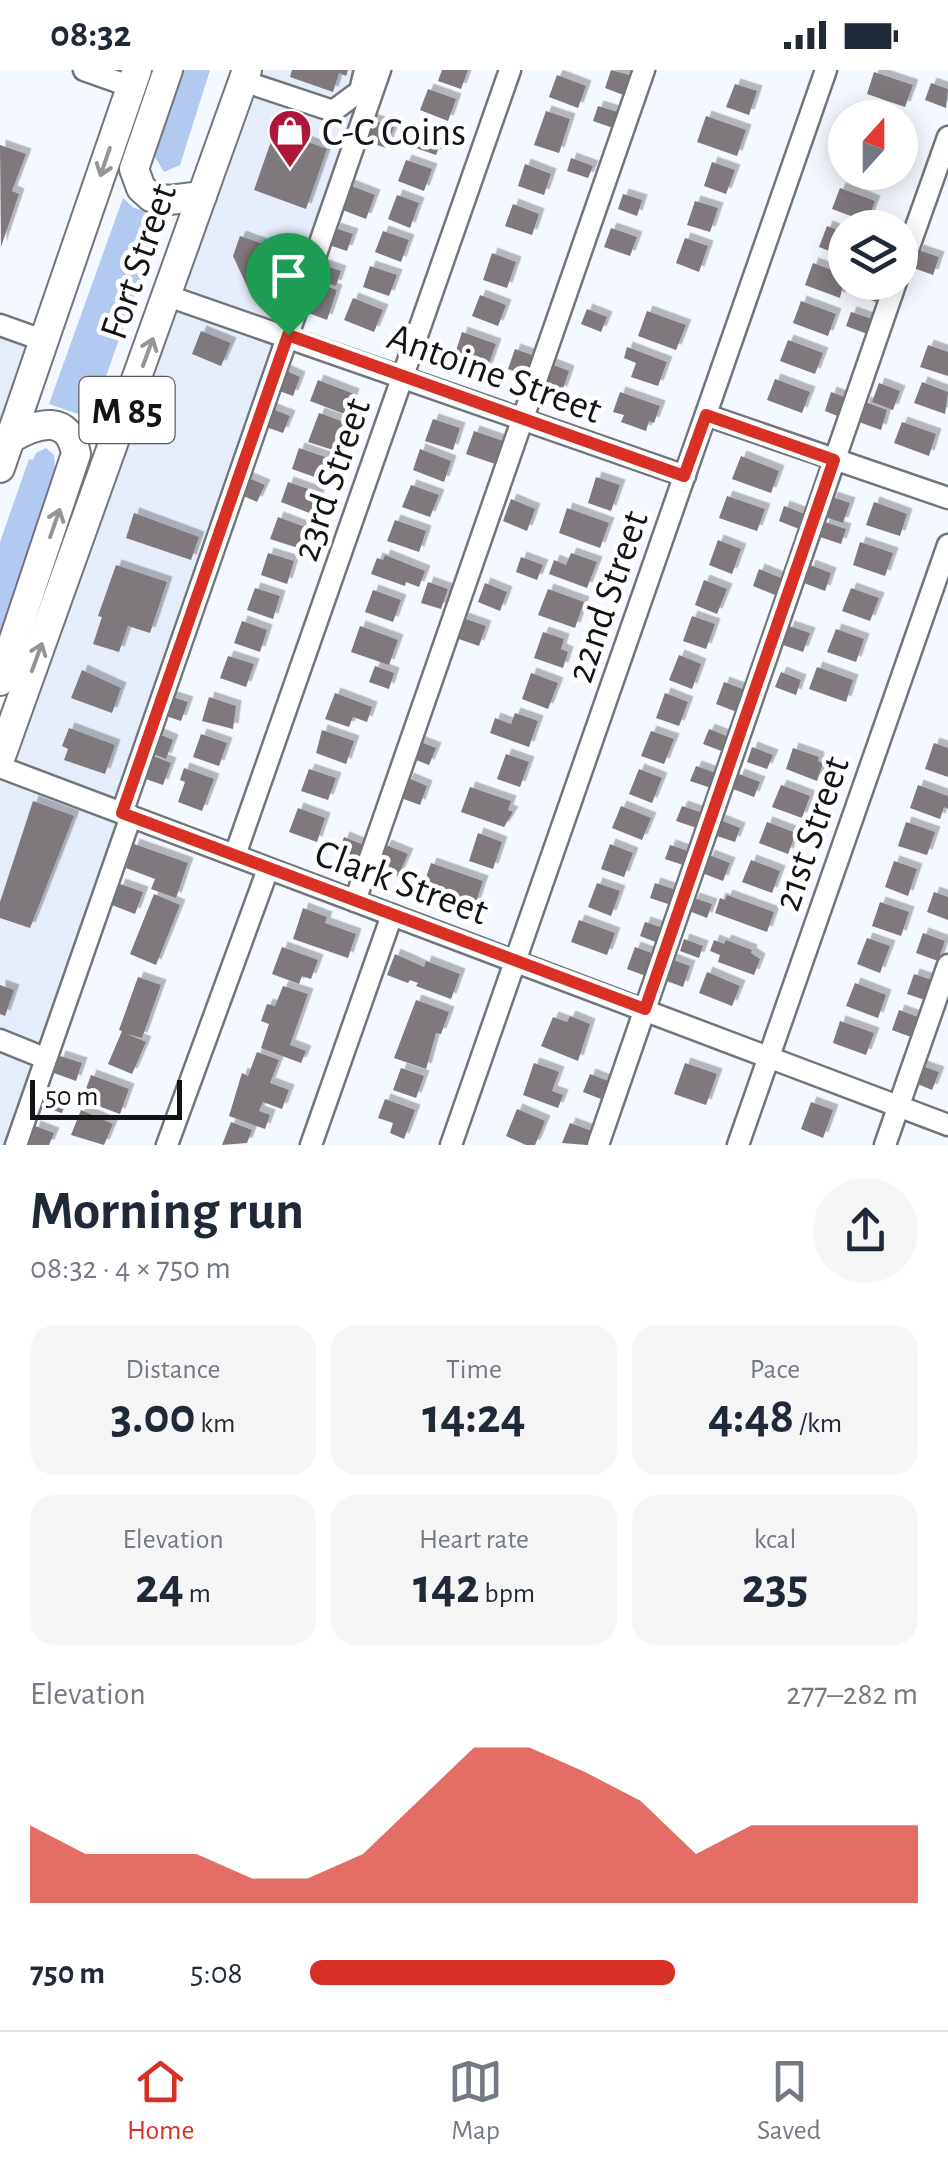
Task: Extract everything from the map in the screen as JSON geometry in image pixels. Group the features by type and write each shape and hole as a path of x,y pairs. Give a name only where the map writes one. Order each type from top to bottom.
{"main road":[{"path":"168,70 134,170 141,188 151,198 202,196"},
{"name":"Fort Street","path":"1,750 245,75"},
{"name":"Fort Street","path":"0,468 134,78"},
{"path":"0,681 76,454 73,437 64,429 45,424 32,426 11,438"}],"street":[{"path":"84,70 134,78"},
{"path":"245,75 334,110 360,91 364,70"},
{"path":"16,1145 380,70"},
{"name":"23rd Street","path":"234,855 510,70"},
{"path":"355,901 644,70"},
{"name":"22nd Street","path":"451,1145 826,70"},
{"path":"918,221 948,137"},
{"name":"Antoine Street","path":"168,296 684,476"},
{"path":"598,1145 890,300"},
{"path":"0,324 44,341"},
{"path":"706,415 948,498"},
{"name":"21st Street","path":"738,1145 948,545"},
{"name":"Clark Street","path":"1,750 127,814 948,1124"},
{"path":"167,1145 268,869"},
{"path":"310,1145 392,915"},
{"path":"885,1145 948,966"},
{"path":"0,1040 38,1054"}],"shaded area":[{"path":"175,70 210,70 180,165 164,172 155,157 155,147"},
{"path":"247,70 380,70 16,1145 0,1145 0,759"},
{"path":"123,198 134,208 163,216 89,424 78,414 49,404"},
{"path":"0,325 45,341 0,467"},
{"path":"46,448 54,455 56,478 0,651 0,542 29,459 33,460 36,453"}],"building":[{"path":"292,70 348,70 346,76 339,73 333,92 290,77"},
{"path":"442,70 468,70 461,89 438,81"},
{"path":"611,70 633,76 626,96 605,88"},
{"path":"874,72 913,85 908,100 885,100 867,94"},
{"path":"557,75 586,86 578,108 549,97"},
{"path":"931,83 948,89 946,108 925,100"},
{"path":"735,84 757,91 749,115 726,107"},
{"path":"428,89 456,99 448,121 420,110"},
{"path":"598,106 621,113 616,129 593,121"},
{"path":"546,111 570,119 559,153 534,145"},
{"path":"706,116 746,130 737,156 697,142"},
{"path":"371,119 394,127 386,148 363,140"},
{"path":"417,124 444,134 436,155 410,146"},
{"name":"C-C Coins","path":"275,130 327,149 306,209 254,190"},
{"path":"0,145 26,154 12,191 19,194 1,247"},
{"path":"571,158 593,166 588,178 567,171"},
{"path":"406,160 432,169 424,191 398,181"},
{"path":"712,162 735,170 726,194 704,186"},
{"path":"525,164 551,174 544,195 518,186"},
{"path":"349,185 375,195 366,219 340,209"},
{"path":"839,190 875,201 872,210 832,209"},
{"path":"623,194 642,200 637,216 618,209"},
{"path":"397,195 419,203 410,228 388,219"},
{"path":"695,201 718,208 710,232 687,225"},
{"path":"513,204 539,214 532,235 505,226"},
{"path":"827,226 828,226 828,250 819,247"},
{"path":"335,228 353,234 347,251 329,245"},
{"path":"611,228 637,237 630,256 604,247"},
{"path":"383,231 409,240 401,262 375,252"},
{"path":"240,236 304,258 286,310 253,299 233,256"},
{"path":"685,238 708,246 699,272 676,263"},
{"path":"918,250 939,257 933,275 918,270"},
{"path":"492,253 516,262 507,288 483,280"},
{"path":"813,263 828,269 828,294 805,285"},
{"path":"320,264 341,271 336,286 315,279"},
{"path":"370,266 397,275 389,296 363,287"},
{"path":"313,282 337,290 327,320 303,311"},
{"path":"480,295 506,305 498,326 472,316"},
{"path":"353,298 383,310 374,332 344,320"},
{"path":"801,301 836,314 828,336 793,323"},
{"path":"587,309 607,317 601,332 581,324"},
{"path":"647,311 686,325 676,350 638,336"},
{"path":"851,312 875,320 870,335 846,326"},
{"path":"201,331 231,343 221,366 192,354"},
{"path":"462,332 496,344 487,369 454,357"},
{"path":"788,340 823,353 815,374 780,361"},
{"path":"928,345 948,352 948,376 920,367"},
{"path":"627,347 667,362 658,386 631,377 636,363 624,358"},
{"path":"515,349 535,356 528,376 508,369"},
{"path":"551,364 569,371 562,392 543,385"},
{"path":"282,369 300,377 293,396 274,389"},
{"path":"775,379 810,392 802,413 767,400"},
{"path":"318,380 354,394 347,415 310,401"},
{"path":"922,382 948,392 945,414 914,403"},
{"path":"879,383 900,391 893,410 872,402"},
{"path":"620,392 660,406 654,423 649,421 646,431 621,422 624,415 613,412"},
{"path":"831,392 847,398 840,417 825,411"},
{"path":"865,402 887,410 881,430 859,422"},
{"path":"270,408 290,416 283,433 263,426"},
{"path":"319,413 344,422 333,450 308,442"},
{"path":"433,419 460,428 453,450 425,441"},
{"path":"902,422 936,434 929,456 894,443"},
{"path":"474,431 506,442 498,465 466,454"},
{"path":"299,448 331,459 323,480 292,469"},
{"path":"420,449 451,461 444,482 413,470"},
{"path":"741,456 779,471 771,493 732,479"},
{"path":"246,477 265,485 257,502 239,494"},
{"path":"596,477 620,485 611,511 588,503"},
{"path":"288,482 320,493 312,514 281,502"},
{"path":"411,485 439,495 430,517 402,507"},
{"path":"727,496 765,509 757,531 719,518"},
{"path":"832,497 850,503 843,523 825,517"},
{"path":"511,499 535,509 527,531 503,521"},
{"path":"874,502 907,514 900,536 866,525"},
{"path":"784,506 805,514 799,529 779,521"},
{"path":"567,508 609,523 600,548 559,533"},
{"path":"134,513 199,537 191,560 126,538"},
{"path":"278,517 305,527 298,548 270,539"},
{"path":"395,520 426,531 419,552 387,541"},
{"path":"825,522 846,529 841,544 820,537"},
{"path":"718,540 741,549 732,574 709,565"},
{"path":"860,542 893,553 885,576 853,565"},
{"path":"268,553 294,561 287,584 261,575"},
{"path":"571,553 597,562 587,588 549,574 554,560 566,565"},
{"path":"385,555 425,571 419,587 371,574 377,558 383,560"},
{"path":"521,557 543,565 537,580 516,572"},
{"path":"116,565 167,582 150,633 128,626 119,652 93,644 102,617 98,616"},
{"path":"810,565 831,573 825,591 804,583"},
{"path":"759,569 781,578 775,595 753,586"},
{"path":"704,580 727,589 717,614 695,605"},
{"path":"428,582 448,589 441,609 421,603"},
{"path":"485,583 507,592 500,611 478,602"},
{"path":"255,588 280,596 273,619 247,610"},
{"path":"851,588 879,598 870,621 842,611"},
{"path":"548,589 584,602 575,628 538,615"},
{"path":"373,590 401,600 393,622 365,612"},
{"path":"692,616 715,624 706,649 683,641"},
{"path":"463,618 486,626 479,646 456,638"},
{"path":"242,621 267,630 260,652 234,643"},
{"path":"360,626 398,640 389,665 351,652"},
{"path":"789,626 810,633 803,652 783,645"},
{"path":"836,629 864,639 856,662 827,652"},
{"path":"543,632 564,639 561,649 568,652 563,668 534,658"},
{"path":"679,655 701,664 692,689 669,680"},
{"path":"228,656 254,664 246,687 220,678"},
{"path":"375,666 394,673 389,689 369,682"},
{"path":"817,667 853,680 846,702 809,689"},
{"path":"82,670 121,688 112,713 71,698"},
{"path":"781,672 801,680 796,695 775,687"},
{"path":"531,673 558,683 548,709 522,699"},
{"path":"724,682 745,690 737,712 716,704"},
{"path":"335,693 372,707 367,722 353,717 349,727 325,719"},
{"path":"665,693 688,702 679,726 656,718"},
{"path":"169,696 188,702 181,721 163,715"},
{"path":"209,697 236,706 233,729 202,721"},
{"path":"515,713 538,721 529,747 490,733 495,718 511,724"},
{"path":"69,728 115,745 105,774 64,760 68,749 62,746"},
{"path":"709,729 729,737 724,752 703,744"},
{"path":"322,730 354,741 346,764 316,753"},
{"path":"651,731 674,739 664,764 641,756"},
{"path":"154,732 173,740 166,759 147,751"},
{"path":"201,734 227,743 219,766 193,757"},
{"path":"418,741 436,748 429,765 411,758"},
{"path":"934,743 948,748 948,777 925,769"},
{"path":"752,747 773,755 767,769 747,762"},
{"path":"793,748 819,757 818,761 823,763 817,781 786,769"},
{"path":"148,754 171,763 163,785 140,777"},
{"path":"506,754 529,762 520,787 497,779"},
{"path":"696,766 716,773 711,788 690,781"},
{"path":"184,768 214,779 202,811 178,802 185,782 180,780"},
{"path":"309,769 336,778 328,800 301,791"},
{"path":"639,769 662,778 652,803 629,794"},
{"path":"739,774 760,782 754,797 733,789"},
{"path":"408,778 427,786 420,805 401,798"},
{"path":"781,785 810,796 802,818 772,807"},
{"path":"918,785 948,796 948,809 944,807 940,819 910,808"},
{"path":"470,787 511,801 508,810 513,812 504,827 461,812"},
{"path":"33,801 74,816 30,928 0,918 0,902"},
{"path":"621,806 651,818 642,840 612,828"},
{"path":"682,806 703,813 697,828 676,821"},
{"path":"298,808 325,818 317,842 289,832"},
{"path":"720,820 740,828 735,842 714,835"},
{"path":"767,822 796,833 788,854 759,843"},
{"path":"906,822 935,832 927,855 898,846"},
{"path":"478,833 502,842 493,869 469,861"},
{"path":"344,837 364,845 356,866 336,859"},
{"path":"134,844 188,863 176,898 151,889 155,879 126,868"},
{"path":"610,844 633,853 624,877 601,869"},
{"path":"386,845 408,854 398,876 376,867"},
{"path":"670,845 688,851 683,865 665,859"},
{"path":"709,855 730,863 723,881 702,873"},
{"path":"751,860 780,871 772,893 742,882"},
{"path":"894,861 917,869 908,896 885,887"},
{"path":"431,863 483,881 474,908 422,889"},
{"path":"597,883 620,891 611,916 588,907"},
{"path":"655,883 676,890 671,905 650,898"},
{"path":"120,884 143,892 135,914 112,905"},
{"path":"934,892 948,897 948,920 927,912"},
{"path":"154,894 180,905 156,965 130,954"},
{"path":"727,895 774,912 767,932 715,913 720,898 725,900"},
{"path":"694,898 712,904 707,918 689,911"},
{"path":"880,902 909,912 901,936 872,926"},
{"path":"303,908 327,917 325,923 356,934 348,958 293,939"},
{"path":"579,920 615,933 607,955 571,942"},
{"path":"645,922 663,928 658,943 640,936"},
{"path":"923,933 945,941 938,961 916,953"},
{"path":"867,938 890,946 880,973 857,964"},
{"path":"684,939 703,946 699,958 680,951"},
{"path":"714,940 724,944 726,940 752,950 760,959 754,975 718,962 720,955 710,951"},
{"path":"282,947 318,960 311,979 302,976 299,984 272,974"},
{"path":"635,947 654,954 646,976 627,969"},
{"path":"395,954 424,967 426,961 460,974 451,999 410,980 408,983 387,975"},
{"path":"671,959 690,966 683,987 664,980"},
{"path":"707,972 740,986 732,1006 699,993"},
{"path":"914,974 932,980 925,1000 907,994"},
{"path":"138,977 161,985 142,1038 127,1034 146,1042 132,1074 108,1064"},
{"path":"855,983 886,995 878,1018 846,1006"},
{"path":"0,985 14,990 5,1016 0,1014"},
{"path":"283,986 308,994 290,1045 306,1051 301,1063 261,1048 269,1024 261,1021 267,1004 275,1006"},
{"path":"416,1000 449,1012 441,1034 436,1033 426,1069 394,1058"},
{"path":"899,1010 918,1017 911,1037 892,1030"},
{"path":"570,1016 590,1024 578,1061 541,1046 553,1017 567,1022"},
{"path":"840,1021 874,1033 866,1055 833,1043"},
{"path":"257,1052 279,1060 270,1083 289,1090 282,1109 263,1102 259,1111 270,1115 265,1129 229,1116 242,1073 248,1076"},
{"path":"60,1056 82,1063 76,1081 54,1073"},
{"path":"534,1063 559,1072 552,1091 563,1095 558,1108 523,1095"},
{"path":"685,1063 717,1074 706,1105 674,1094"},
{"path":"922,1066 939,1072 932,1090 915,1083"},
{"path":"401,1068 424,1076 416,1098 393,1090"},
{"path":"590,1074 608,1081 601,1099 583,1092"},
{"path":"91,1075 129,1089 120,1114 82,1100"},
{"path":"48,1093 67,1100 62,1113 43,1107"},
{"path":"385,1099 415,1110 404,1139 390,1133 393,1123 378,1118"},
{"path":"811,1102 833,1110 823,1138 801,1129"},
{"path":"517,1109 545,1121 535,1145 506,1136"},
{"path":"81,1110 113,1124 104,1145 71,1135"},
{"path":"231,1122 252,1130 247,1143 222,1145"},
{"path":"570,1123 592,1131 587,1145 562,1143"},
{"path":"35,1126 54,1133 49,1145 29,1145"}],"place":[{"name":"C-C Coins","path":"290,169"}],"route":[{"path":"288,335 684,476 706,415 834,460 645,1009 122,813 288,335"}]}
